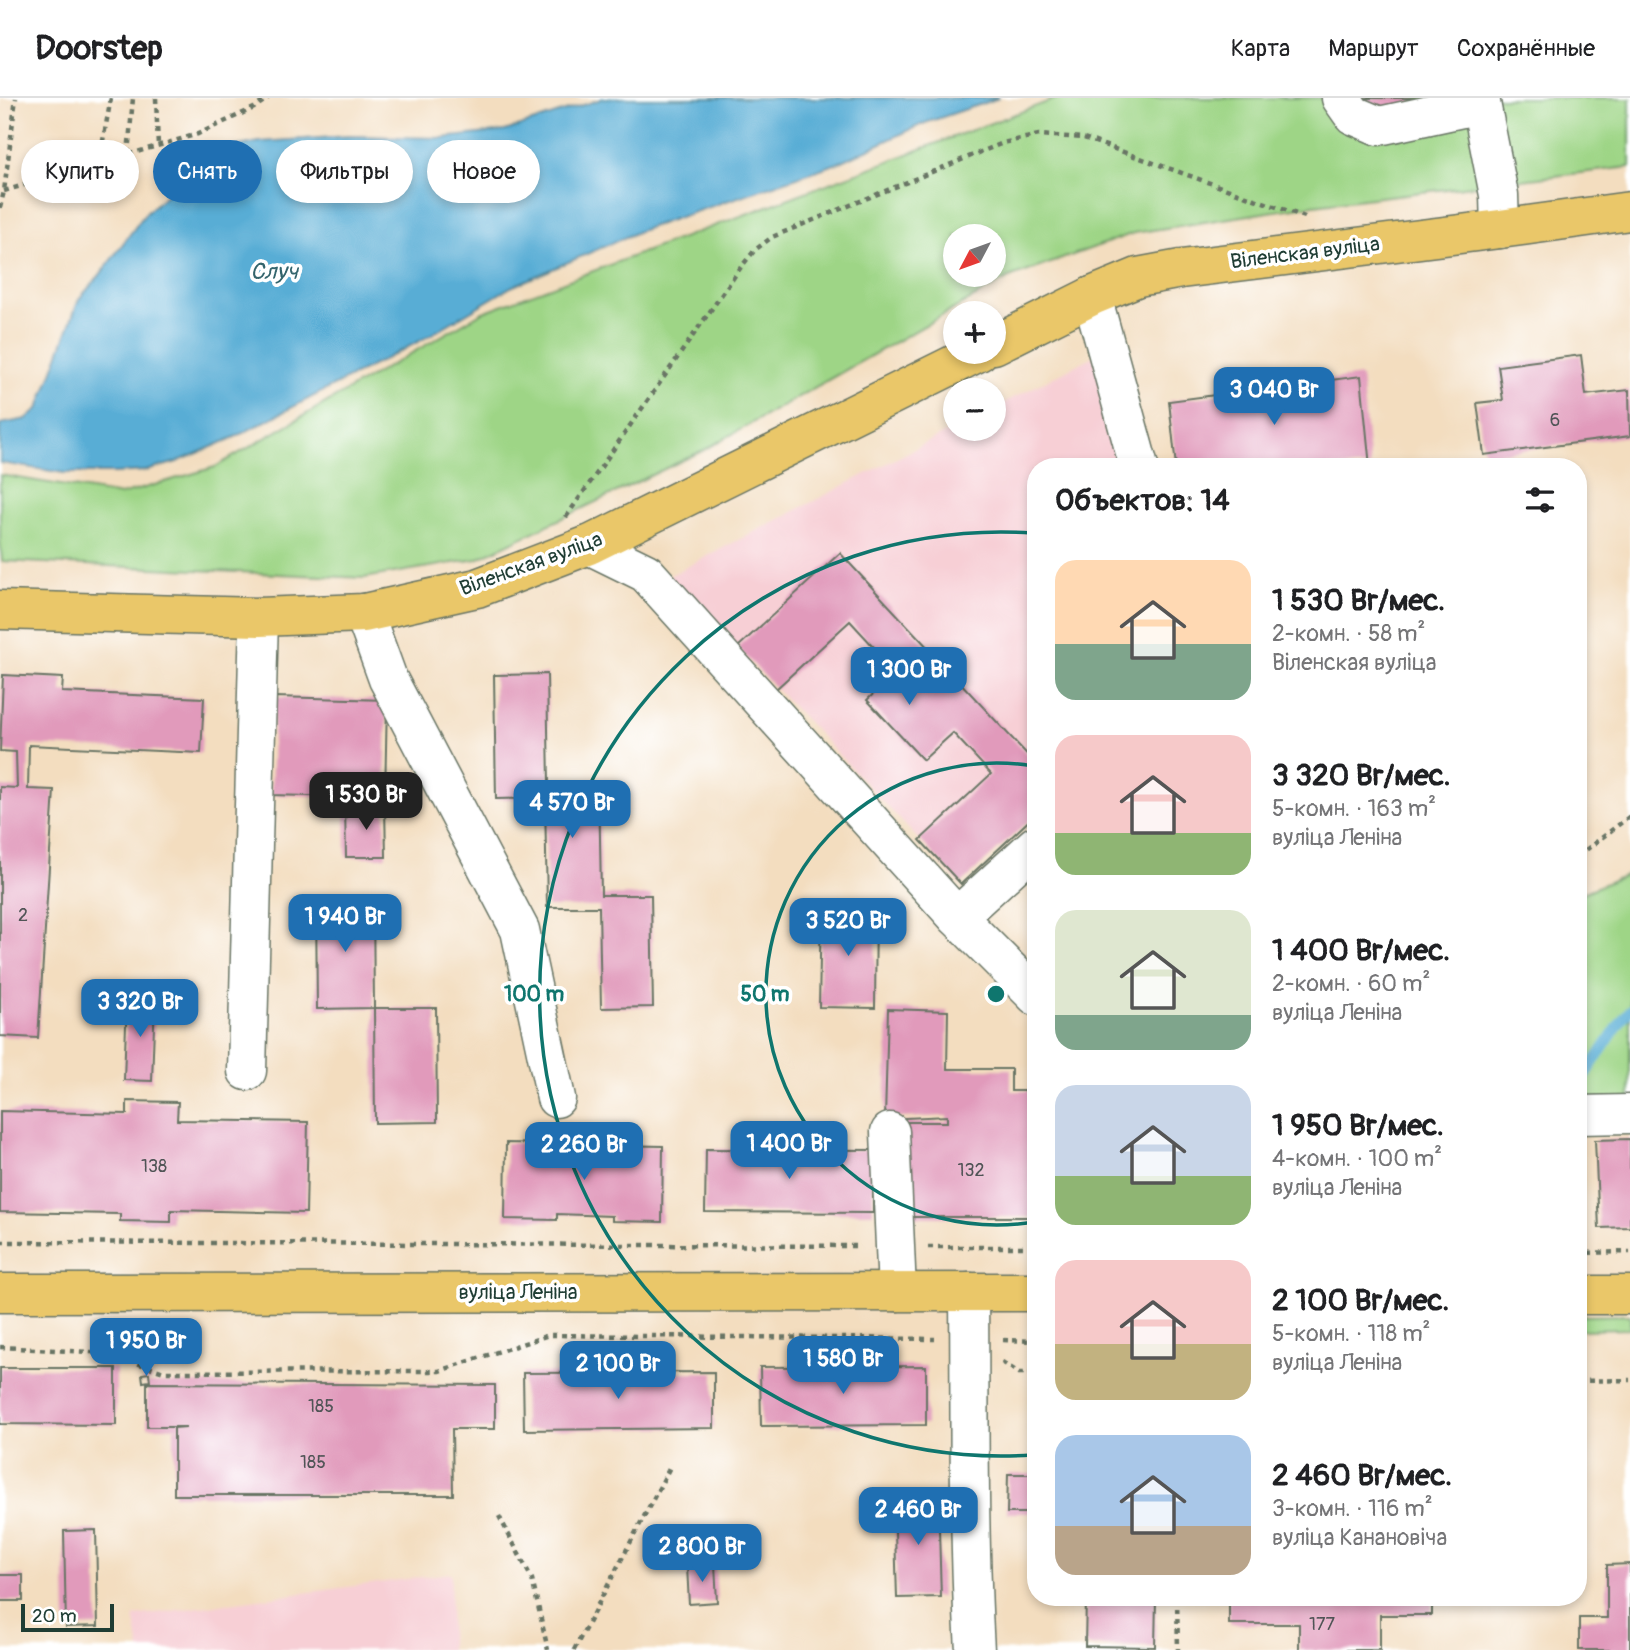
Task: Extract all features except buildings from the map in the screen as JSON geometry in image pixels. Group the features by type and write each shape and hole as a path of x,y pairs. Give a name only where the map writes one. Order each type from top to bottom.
{"main road":[{"name":"Віленская вуліца","path":"1006,339 1092,296 1138,277 1181,269 1630,211"},
{"name":"Віленская вуліца","path":"0,610 258,617 364,613 477,588 577,531 952,364"},
{"name":"вуліца Леніна","path":"0,1293 1027,1292"},
{"path":"1587,1295 1630,1295"}],"street":[{"path":"1341,98 1353,115 1379,126 1480,101 1499,195 1500,229"},
{"path":"1092,296 1137,458"},
{"path":"577,531 646,573 957,917 1027,987"},
{"path":"364,613 388,679 520,930 556,1098"},
{"path":"247,1071 258,617"},
{"path":"957,917 1027,853"},
{"path":"1587,1115 1630,1114"},
{"path":"890,1132 897,1292"},
{"path":"969,1292 969,1463 975,1650"}],"path":[{"path":"0,208 16,98"},
{"path":"103,140 111,98"},
{"path":"129,140 133,98"},
{"path":"156,98 158,140"},
{"path":"180,140 254,108 268,98"},
{"path":"577,531 741,267 755,250 772,237 1003,143 1039,135 1084,138 1309,219"},
{"path":"4,191 21,186"},
{"path":"1587,849 1630,816"},
{"path":"0,1242 1027,1247"},
{"path":"1587,1253 1630,1252"},
{"path":"0,1347 106,1353 164,1372 439,1371 549,1335 969,1340"},
{"path":"1587,1381 1630,1380"},
{"path":"574,1650 670,1467"},
{"path":"499,1517 532,1579 548,1650"},
{"path":"1177,1606 1178,1650"}],"shaded area":[{"path":"1099,353 1127,458 1027,458 1027,822 961,884 667,577 943,434 943,441 1006,441 1006,402"},
{"path":"451,1573 450,1650 140,1650 134,1616"}],"green space":[{"path":"1058,98 1630,98 1630,167 1314,205 1134,233 1006,280 1006,224 943,224 943,287 993,287 968,301 943,301 943,315 704,450 477,559 364,578 2,561 0,475 121,495 215,467 483,312"},
{"path":"1630,873 1630,1099 1587,1099 1587,891"},
{"path":"1630,1315 1630,1329 1587,1330 1587,1316"}],"water":[{"name":"Случ","path":"604,98 999,98 925,123 838,163 642,230 511,287 420,341 235,437 177,462 146,471 115,473 64,473 0,463 0,424 26,419 39,408 79,299 145,214 157,203 262,203 262,142 276,141 276,203 413,203 413,140 289,140 349,136 443,138 505,131"}],"waterway":[{"path":"1587,1072 1630,1010"}]}
